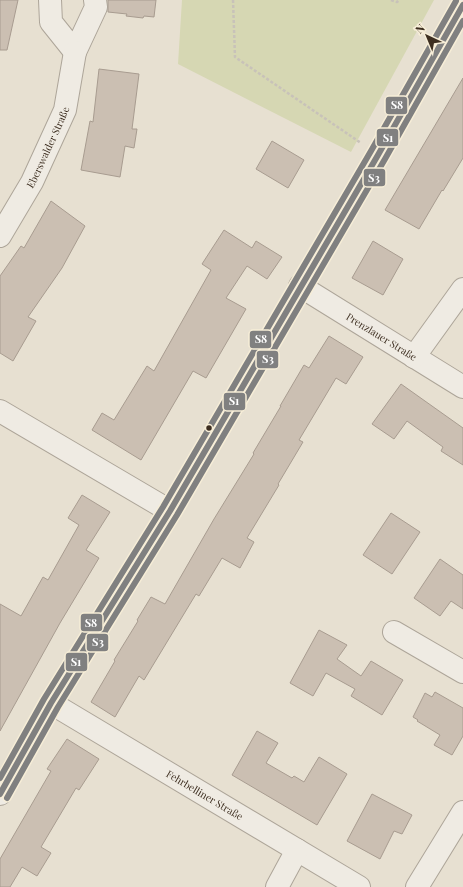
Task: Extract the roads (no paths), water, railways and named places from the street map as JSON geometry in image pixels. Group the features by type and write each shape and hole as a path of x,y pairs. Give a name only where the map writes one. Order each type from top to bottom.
{"street":[{"path":"50,0 51,22 75,52"},
{"name":"Eberswalder Straße","path":"0,236 32,182 65,110 75,52 96,7 95,0"},
{"path":"0,794 51,703 170,511 300,286 378,155 463,5"},
{"name":"Prenzlauer Straße","path":"300,286 463,387"},
{"path":"414,357 463,289"},
{"path":"0,411 170,511"},
{"path":"394,632 463,672"},
{"name":"Fehrbelliner Straße","path":"51,703 359,887"},
{"path":"417,887 463,812"},
{"path":"277,887 297,850"}]}
